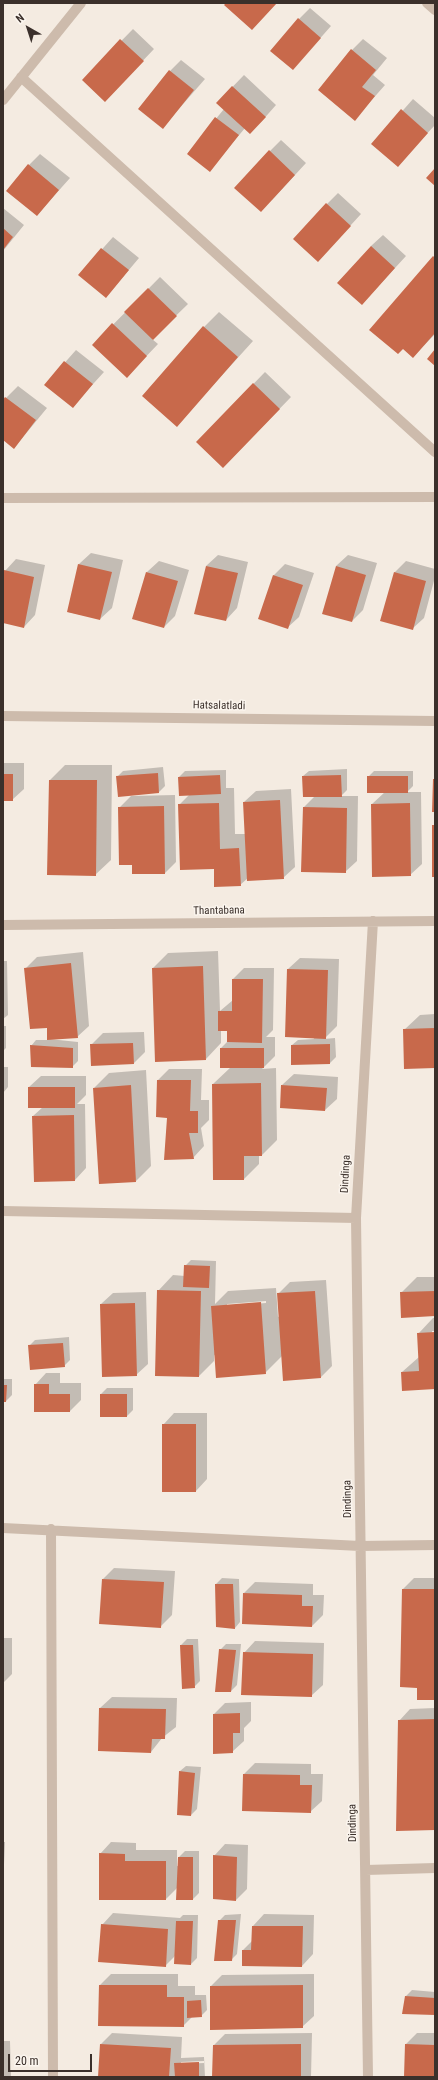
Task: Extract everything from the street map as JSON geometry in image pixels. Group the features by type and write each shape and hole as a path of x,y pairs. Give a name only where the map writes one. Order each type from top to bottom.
{"street":[{"path":"3,100 81,3"},
{"path":"427,3 435,10"},
{"path":"21,77 435,452"},
{"path":"3,498 435,497"},
{"name":"Hatsalatladi","path":"3,716 435,720"},
{"name":"Thantabana","path":"3,925 373,920 435,921"},
{"name":"Dindinga","path":"368,2077 356,1218 373,920"},
{"path":"3,1211 356,1218"},
{"path":"3,1528 51,1529 360,1546 435,1545"},
{"path":"51,1529 53,2077"},
{"path":"366,1870 435,1868"}],"building":[{"path":"226,3 277,3 252,30 224,5"},
{"path":"298,18 321,38 293,70 270,51"},
{"path":"120,39 144,61 105,102 82,80"},
{"path":"351,49 376,70 362,87 375,96 355,121 318,90"},
{"path":"169,70 194,90 163,129 138,109"},
{"path":"232,86 266,117 250,134 216,103"},
{"path":"401,109 428,133 398,167 371,144"},
{"path":"215,117 239,135 210,172 187,154"},
{"path":"269,150 295,175 261,212 234,188"},
{"path":"28,164 59,190 37,216 6,191"},
{"path":"435,168 435,186 426,178"},
{"path":"326,203 351,226 318,262 293,239"},
{"path":"3,228 13,237 3,250"},
{"path":"371,246 395,268 362,305 337,283"},
{"path":"101,248 129,270 106,298 78,275"},
{"path":"433,256 435,258 435,333 413,358 403,349 398,354 369,330"},
{"path":"148,288 177,316 153,340 124,312"},
{"path":"112,323 147,356 127,378 92,345"},
{"path":"203,326 238,357 177,427 142,396"},
{"path":"435,349 435,366 427,359"},
{"path":"64,361 93,384 73,408 44,385"},
{"path":"253,383 280,409 223,468 196,442"},
{"path":"5,397 36,420 14,449 3,440 3,400"},
{"path":"78,564 112,572 100,620 67,612"},
{"path":"206,566 238,573 226,621 194,614"},
{"path":"336,566 366,575 352,622 322,614"},
{"path":"4,570 34,577 24,628 3,623"},
{"path":"146,572 178,581 164,628 132,619"},
{"path":"394,572 426,581 413,630 380,621"},
{"path":"273,575 303,585 288,629 258,619"},
{"path":"158,773 159,793 118,797 116,776"},
{"path":"3,774 13,774 13,801 3,801"},
{"path":"220,775 221,794 179,796 178,777"},
{"path":"341,775 342,797 303,797 302,776"},
{"path":"367,776 408,776 408,793 367,793"},
{"path":"433,779 435,779 435,812 432,812"},
{"path":"49,780 97,780 96,876 47,875"},
{"path":"280,800 284,879 247,881 243,802"},
{"path":"219,803 220,849 239,848 241,886 214,887 214,869 180,870 178,804"},
{"path":"410,803 411,876 372,877 371,804"},
{"path":"164,806 165,874 132,874 132,865 119,865 118,807"},
{"path":"303,807 347,808 346,873 301,872"},
{"path":"432,825 435,825 435,877 432,877"},
{"path":"71,963 78,1038 47,1040 47,1028 30,1029 24,968"},
{"path":"203,966 206,1060 155,1062 152,968"},
{"path":"287,969 328,970 326,1039 285,1037"},
{"path":"232,979 263,979 262,1043 227,1042 227,1031 218,1031 218,1011 232,1011"},
{"path":"435,1028 435,1068 404,1069 403,1029"},
{"path":"133,1043 134,1064 91,1066 90,1044"},
{"path":"330,1044 330,1064 291,1065 291,1045"},
{"path":"30,1045 73,1048 73,1068 31,1067"},
{"path":"220,1048 264,1048 264,1068 220,1068"},
{"path":"157,1080 191,1080 190,1111 198,1111 198,1133 189,1133 194,1159 164,1160 167,1118 156,1117"},
{"path":"261,1083 262,1156 244,1156 244,1180 213,1180 212,1084"},
{"path":"131,1085 136,1182 99,1184 93,1088"},
{"path":"281,1085 327,1088 325,1111 280,1108"},
{"path":"28,1087 75,1087 75,1108 28,1108"},
{"path":"74,1115 75,1181 34,1182 32,1116"},
{"path":"184,1265 210,1266 209,1288 183,1287"},
{"path":"157,1290 201,1291 199,1377 155,1376"},
{"path":"315,1291 321,1378 283,1381 277,1293"},
{"path":"435,1291 435,1316 401,1318 400,1292"},
{"path":"261,1302 266,1374 216,1378 211,1306"},
{"path":"135,1303 137,1376 102,1377 100,1304"},
{"path":"435,1332 435,1389 402,1391 401,1372 419,1371 417,1333"},
{"path":"63,1343 65,1367 30,1370 28,1345"},
{"path":"34,1384 49,1384 49,1394 70,1394 70,1412 34,1412"},
{"path":"3,1385 7,1385 6,1402 3,1402"},
{"path":"100,1394 127,1394 127,1417 100,1417"},
{"path":"162,1424 196,1424 196,1492 162,1492"},
{"path":"102,1579 164,1582 161,1628 99,1624"},
{"path":"215,1584 233,1584 235,1629 216,1627"},
{"path":"402,1589 435,1589 435,1700 417,1700 417,1688 400,1687"},
{"path":"243,1593 302,1595 302,1606 313,1606 312,1627 242,1624"},
{"path":"180,1645 193,1645 195,1688 182,1689"},
{"path":"219,1649 236,1650 231,1692 215,1692"},
{"path":"243,1652 313,1654 312,1697 241,1695"},
{"path":"99,1708 166,1709 165,1739 152,1739 151,1753 98,1751"},
{"path":"240,1713 240,1733 233,1733 233,1753 213,1754 213,1714"},
{"path":"435,1719 435,1830 396,1831 398,1720"},
{"path":"179,1771 195,1773 191,1816 177,1815"},
{"path":"243,1774 300,1775 300,1785 312,1785 311,1813 242,1811"},
{"path":"99,1853 125,1854 125,1861 166,1861 166,1900 99,1900"},
{"path":"213,1855 237,1857 236,1901 213,1899"},
{"path":"178,1857 193,1857 193,1900 176,1900"},
{"path":"218,1920 236,1920 232,1961 214,1961"},
{"path":"176,1921 193,1921 191,1965 174,1964"},
{"path":"101,1924 168,1929 166,1967 98,1962"},
{"path":"252,1926 303,1926 302,1967 242,1966 242,1950 251,1950"},
{"path":"99,1985 167,1985 167,1997 184,1997 184,2027 98,2026"},
{"path":"303,1985 303,2028 210,2030 210,1986"},
{"path":"405,1996 435,1998 435,2015 402,2014"},
{"path":"201,2000 202,2017 187,2018 187,2001"},
{"path":"100,2044 171,2048 169,2077 98,2077"},
{"path":"301,2044 301,2077 212,2077 213,2045"},
{"path":"405,2044 435,2045 435,2077 404,2077"},
{"path":"199,2062 199,2077 175,2077 174,2063"}]}
